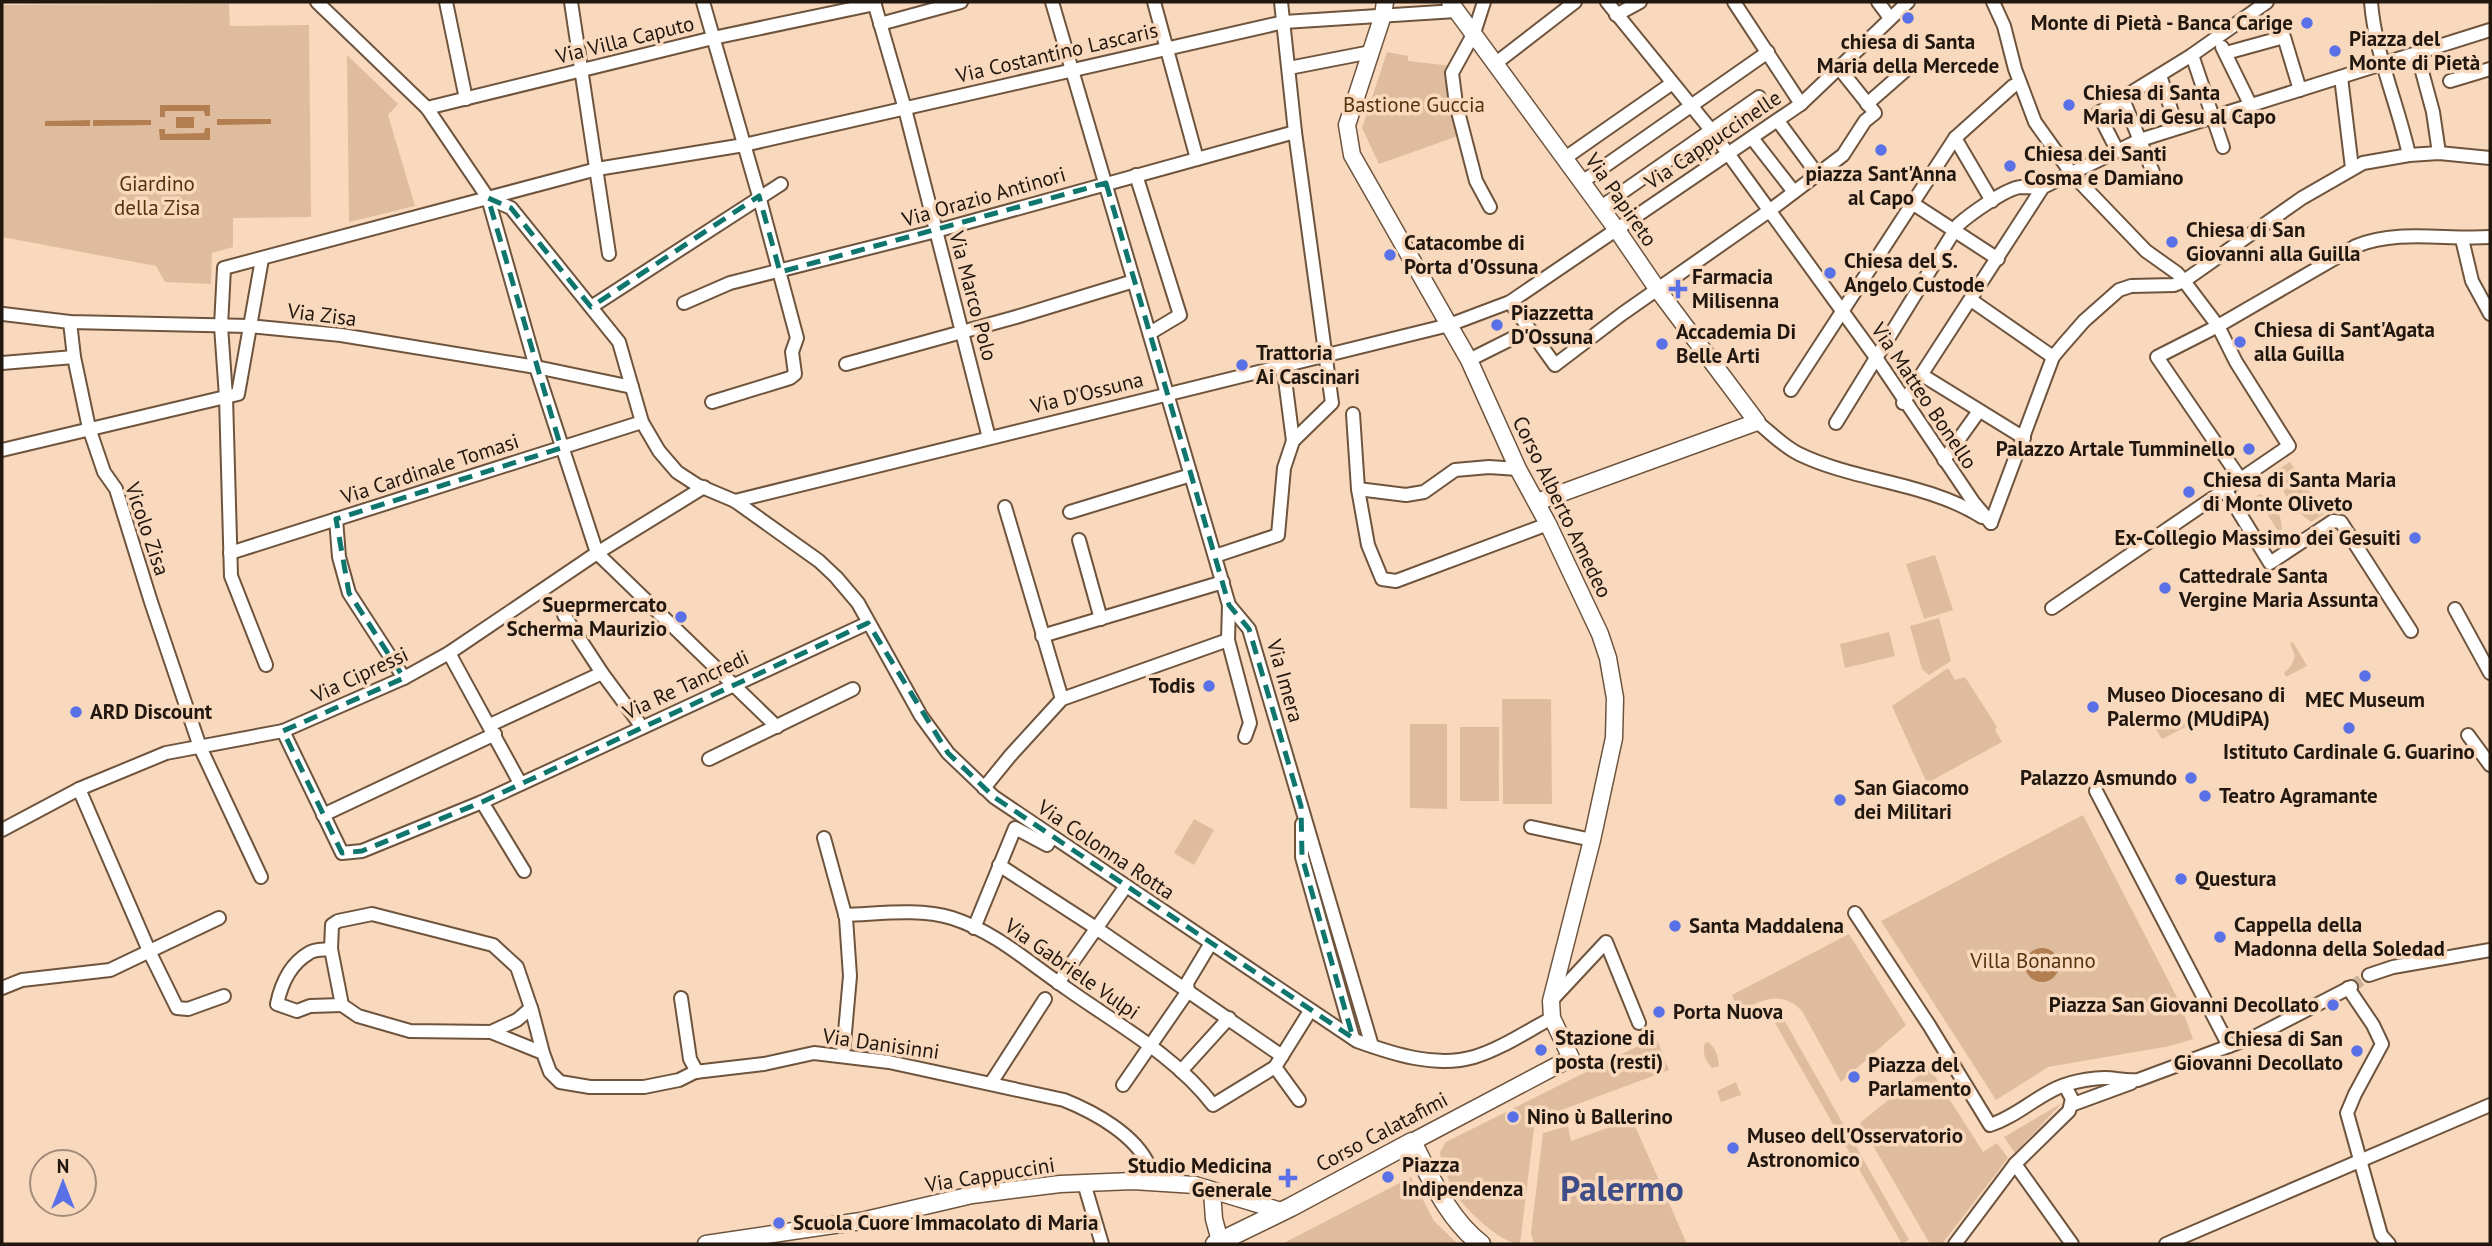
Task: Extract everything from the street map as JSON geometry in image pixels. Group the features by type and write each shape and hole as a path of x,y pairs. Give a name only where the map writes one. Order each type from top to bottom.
{"main road":[{"name":"Corso Calatafimi","path":"1219,1243 1412,1142"},
{"path":"1412,1142 1446,1205 1467,1233 1481,1244"}],"street":[{"path":"317,2 427,108 488,198 536,367 597,553 778,727"},
{"path":"446,2 466,99"},
{"path":"571,2 609,254"},
{"path":"704,2 760,196 797,338 792,352 795,374 712,402"},
{"path":"880,24 961,2"},
{"name":"Via Imera","path":"1052,2 1229,605 1249,629 1372,1046"},
{"path":"1154,2 1197,159"},
{"path":"1215,556 1278,535 1284,468 1293,441 1332,403 1295,132 1281,2"},
{"path":"1484,2 1474,33 1452,73 1456,104 1476,181 1490,207"},
{"path":"1496,63 1575,2"},
{"name":"Via Matteo Bonello","path":"1606,2 1711,130 1877,359 1944,460 1991,523"},
{"path":"1616,16 1640,2"},
{"path":"1734,2 1801,104"},
{"path":"1878,2 1891,18"},
{"name":"Via Cappuccinelle","path":"1449,325 1510,302 1778,121 1801,104 1908,2"},
{"path":"1993,2 2004,26 2020,83 2035,122 2072,174 2146,251 2184,281 2218,326 2236,362 2289,446 2052,608"},
{"path":"2116,150 2098,113 2192,55 2267,2"},
{"path":"2371,2 2383,63 2409,155"},
{"name":"Via Villa Caputo","path":"427,108 713,38 875,3"},
{"name":"Via Marco Polo","path":"875,3 905,108 989,438"},
{"name":"Via Costantino Lascaris","path":"221,326 224,268 597,169 744,145 1284,22 1384,8 1453,6"},
{"name":"Via Papireto","path":"1453,6 1757,422"},
{"name":"Corso Alberto Amedeo","path":"1384,8 1347,125 1352,155 1469,360 1518,469 1548,524 1600,634 1614,687 1614,738 1552,1009"},
{"path":"1836,423 1954,231 1972,212 2018,187 2043,187 2140,139 2490,30"},
{"path":"2226,53 2284,37 2300,90"},
{"path":"2216,38 2251,106"},
{"path":"1289,68 1371,51"},
{"path":"1582,182 1768,52"},
{"path":"2417,53 2439,153"},
{"path":"2192,55 2223,147"},
{"path":"1510,302 1555,365 1843,156 1865,121 1875,113 1839,68"},
{"path":"1867,104 1907,69"},
{"path":"2449,81 2490,69"},
{"path":"2160,75 2177,128"},
{"path":"2341,77 2353,168"},
{"path":"1791,390 1955,138 2013,86 2020,83"},
{"path":"1565,158 1671,84"},
{"path":"1601,207 1759,97"},
{"path":"2122,97 2153,172"},
{"path":"1778,121 1818,175"},
{"name":"Via Orazio Antinori","path":"684,303 730,283 936,231 1295,132"},
{"path":"1752,138 1794,192"},
{"path":"1955,138 1992,201"},
{"path":"1537,502 1757,422 1796,453 1823,464 1962,506 1991,523 2053,358 2084,321 2119,290 2131,286 2174,285 2184,281 2302,198 2363,163 2439,153 2490,158"},
{"path":"1136,174 1180,314 1150,333"},
{"path":"591,307 781,184"},
{"path":"1904,402 2043,187"},
{"name":"Via Colonna Rotta","path":"488,198 511,208 619,342 642,422 659,451 677,472 735,501 819,561 836,577 858,603 921,716 948,753 984,788 1052,837 1310,1012 1353,1038 1372,1046 1408,1056 1451,1061 1474,1057 1492,1049 1552,1009 1606,943 1639,1023"},
{"path":"1912,203 1998,259"},
{"path":"2241,480 2157,357 2218,326 2370,240 2426,236 2462,239 2490,237"},
{"path":"2462,239 2472,281 2490,314"},
{"path":"2,450 238,394 262,260"},
{"path":"846,364 1134,281"},
{"path":"1971,300 2053,358"},
{"name":"Via Zisa","path":"3,314 70,322 249,326 341,335 536,367 632,387"},
{"name":"Vicolo Zisa","path":"70,322 74,357 89,428 104,472 116,489 200,747 261,877"},
{"name":"Via D'Ossuna","path":"735,501 1449,325"},
{"path":"221,326 226,397 231,576 266,665"},
{"path":"1469,360 1529,330"},
{"path":"2,363 74,357"},
{"path":"1283,364 1293,441"},
{"path":"1922,375 2024,438"},
{"path":"1944,460 1979,411"},
{"path":"1353,414 1358,489 1368,545 1382,579 1396,581 1548,524"},
{"name":"Via Cardinale Tomasi","path":"230,553 642,422"},
{"path":"1358,489 1415,494 1424,492 1455,470 1489,467 1518,469"},
{"path":"1070,512 1191,475"},
{"name":"Via Cipressi","path":"2,830 79,789 166,753 284,731 404,678 449,653 597,553 704,487"},
{"path":"2226,491 2270,563 2333,521 2341,522 2411,631"},
{"path":"1005,507 1062,699"},
{"path":"336,519 339,557 349,593 404,678"},
{"path":"1079,540 1101,619"},
{"path":"1042,636 1223,582"},
{"path":"1229,605 1228,640 1250,723 1245,737"},
{"path":"2455,609 2490,673"},
{"path":"564,615 642,727"},
{"name":"Via Re Tancredi","path":"323,815 342,853 362,851 482,802 868,623"},
{"path":"984,788 1010,755 1062,699 1228,640"},
{"path":"449,653 520,783"},
{"path":"284,731 323,815 602,673"},
{"path":"709,759 853,689"},
{"path":"2468,735 2490,765"},
{"path":"79,789 150,953 177,1008 188,1009 224,996"},
{"path":"2096,791 2229,1046"},
{"path":"482,802 524,871"},
{"path":"1301,806 1302,857 1353,1038"},
{"path":"1531,827 1592,840"},
{"path":"974,928 1015,828 1047,845 1052,837"},
{"path":"824,838 845,915 850,976 843,1055"},
{"path":"999,865 1228,1018 1278,1062 1298,1100"},
{"path":"1058,983 1126,886"},
{"name":"Via Gabriele Vulpi","path":"845,915 908,912 951,918 997,937 1181,1071 1213,1105 1278,1062"},
{"path":"1855,913 1929,1025 1990,1125 2006,1120 2065,1086 2089,1080 2138,1080"},
{"name":"Via Danisinni","path":"331,949 332,925 338,921 372,914 493,945 517,967 542,1053 550,1072 560,1082 590,1087 644,1087 679,1080 697,1072 764,1064 814,1053 901,1064 1064,1100 1090,1111 1129,1139 1149,1166 1153,1182"},
{"path":"2,988 22,980 110,970 219,918"},
{"path":"1123,1085 1188,991 1187,983 1211,943"},
{"path":"342,1005 331,949 310,951 296,965 281,984 277,1004 297,1012 310,1006 342,1005 358,1016 410,1031 491,1032 542,1053"},
{"path":"2372,974 2393,967 2490,950"},
{"path":"2071,1105 2256,1036 2349,988 2382,1044 2347,1112 2381,1235 2386,1243"},
{"path":"681,998 690,1059 697,1072"},
{"path":"991,1083 1045,999"},
{"path":"491,1032 517,1020 531,1008"},
{"name":"Corso Calatafimi","path":"1412,1142 1571,1058 1552,1009"},
{"path":"1278,1062 1310,1012"},
{"path":"1181,1071 1228,1018"},
{"path":"1955,1244 2015,1164 2061,1121 2071,1105 2065,1086"},
{"path":"2166,1244 2490,1105"},
{"path":"2015,1164 2072,1244"},
{"name":"Via Cappuccini","path":"706,1244 861,1222 972,1195 1026,1187 1084,1183 1153,1182 1195,1185 1281,1212"},
{"path":"1084,1183 1102,1244"},
{"path":"1212,1192 1219,1243"}],"highlighted area":[{"path":"1106,183 1229,605 1249,629 1301,806 1302,857 1353,1038 994,797 948,753 868,623 482,802 362,851 342,853 283,731 404,678 349,593 336,519 561,448 488,198 511,208 591,307 759,196 780,272"}],"green space":[{"name":"Giardino della Zisa","path":"229,4 230,26 309,25 311,217 233,218 233,247 212,253 211,284 165,282 156,266 2,237 2,5","holes":["90,120 90,126 45,126 46,121"]},
{"name":"Bastione Guccia","path":"1387,52 1408,56 1408,61 1452,66 1458,136 1379,164 1362,128"},
{"path":"347,55 398,104 388,115 415,206 349,222"},
{"path":"2290,462 2324,514 2311,522 2292,507 2283,490 2282,477 2276,471"},
{"path":"2260,494 2276,508 2282,529 2278,531 2256,496"},
{"path":"1935,555 1953,610 1924,619 1906,564"},
{"path":"1939,618 1951,661 1929,675 1922,669 1910,626"},
{"path":"1889,632 1895,656 1845,668 1840,644"},
{"path":"2293,642 2307,666 2286,677 2284,673 2295,656 2290,643"},
{"path":"1948,668 1955,680 1965,677 1997,727 1995,730 2002,742 1927,783 1892,706"},
{"path":"1502,699 1551,699 1552,804 1503,804"},
{"path":"2154,720 2165,726 2185,723 2187,726 2162,739 2151,722"},
{"path":"1410,724 1447,724 1447,809 1410,808"},
{"path":"1460,727 1499,727 1499,801 1460,801"},
{"name":"Villa Bonanno","path":"2083,815 2181,1005 2193,1039 2170,1046 2048,1067 1996,1100 1881,921"},
{"path":"1194,819 1214,830 1194,865 1174,853"},
{"path":"1849,934 1906,1025 1841,1082 1802,1011 1794,1004 1787,1000 1771,999 1738,1011 1732,995"},
{"path":"1783,1018 1909,1240 1902,1244 1775,1023"},
{"path":"1656,1037 1669,1070 1535,1120 1520,1244 1493,1232 1459,1199 1447,1176 1455,1172 1449,1158 1441,1161 1440,1152 1446,1142"},
{"path":"1708,1042 1716,1052 1719,1066 1712,1068 1706,1059 1704,1047"},
{"path":"1929,1067 1983,1152 1997,1143 2008,1158 1942,1244 1930,1244 1860,1123"},
{"path":"1736,1082 1741,1095 1721,1102 1717,1091"},
{"path":"2062,1103 2015,1153 2004,1137"},
{"path":"1632,1119 1687,1244 1534,1244 1531,1233 1543,1133 1568,1126 1571,1141"},
{"name":"Piazza Indipendenza","path":"1411,1177 1434,1221 1458,1244 1282,1244"}],"shaded area":[{"path":"160,105 210,105 210,116 205,116 204,111 165,111 165,117 160,117"},
{"path":"176,117 194,117 194,128 176,128"},
{"path":"217,119 271,119 271,124 217,125"},
{"path":"90,120 90,126 45,126 45,121"},
{"path":"93,120 151,120 151,125 93,126"},
{"path":"205,128 210,128 210,140 160,140 159,129 165,129 165,134 204,133"},
{"path":"2042,948 2054,953 2059,965 2054,977 2042,982 2030,977 2025,965 2030,953"}],"tunnel":[{"path":"2351,987 2369,975"}],"place":[{"name":"chiesa di Santa Maria della Mercede","path":"1908,18"},
{"name":"Monte di Pietà - Banca Carige","path":"2307,23"},
{"name":"Piazza del Monte di Pietà","path":"2335,51"},
{"name":"Chiesa di Santa Maria di Gesu al Capo","path":"2069,105"},
{"name":"piazza Sant'Anna al Capo","path":"1881,150"},
{"name":"Chiesa dei Santi Cosma e Damiano","path":"2010,166"},
{"name":"Chiesa di San Giovanni alla Guilla","path":"2172,242"},
{"name":"Catacombe di Porta d'Ossuna","path":"1390,255"},
{"name":"Chiesa del S. Angelo Custode","path":"1830,273"},
{"name":"Farmacia Milisenna","path":"1678,289"},
{"name":"Piazzetta D'Ossuna","path":"1497,325"},
{"name":"Chiesa di Sant'Agata alla Guilla","path":"2240,342"},
{"name":"Accademia Di Belle Arti","path":"1662,344"},
{"name":"Trattoria Ai Cascinari","path":"1242,365"},
{"name":"Palazzo Artale Tumminello","path":"2249,449"},
{"name":"Chiesa di Santa Maria di Monte Oliveto","path":"2189,492"},
{"name":"Ex-Collegio Massimo dei Gesuiti","path":"2415,538"},
{"name":"Cattedrale Santa Vergine Maria Assunta","path":"2165,588"},
{"name":"Sueprmercato Scherma Maurizio","path":"681,617"},
{"name":"MEC Museum","path":"2365,676"},
{"name":"Todis","path":"1209,686"},
{"name":"Museo Diocesano di Palermo (MUdiPA)","path":"2093,707"},
{"name":"ARD Discount","path":"76,712"},
{"name":"Istituto Cardinale G. Guarino","path":"2349,728"},
{"name":"Palazzo Asmundo","path":"2191,778"},
{"name":"Teatro Agramante","path":"2205,796"},
{"name":"San Giacomo dei Militari","path":"1840,800"},
{"name":"Questura","path":"2181,879"},
{"name":"Santa Maddalena","path":"1675,926"},
{"name":"Cappella della Madonna della Soledad","path":"2220,937"},
{"name":"Piazza San Giovanni Decollato","path":"2333,1005"},
{"name":"Porta Nuova","path":"1659,1012"},
{"name":"Stazione di posta (resti)","path":"1541,1050"},
{"name":"Chiesa di San Giovanni Decollato","path":"2357,1051"},
{"name":"Piazza del Parlamento","path":"1854,1077"},
{"name":"Nino ù Ballerino","path":"1513,1117"},
{"name":"Museo dell'Osservatorio Astronomico","path":"1733,1148"},
{"name":"Piazza Indipendenza","path":"1388,1177"},
{"name":"Studio Medicina Generale","path":"1288,1178"},
{"name":"Scuola Cuore Immacolato di Maria","path":"779,1223"}],"district":[{"name":"Palermo","path":"1622,1189"}]}
